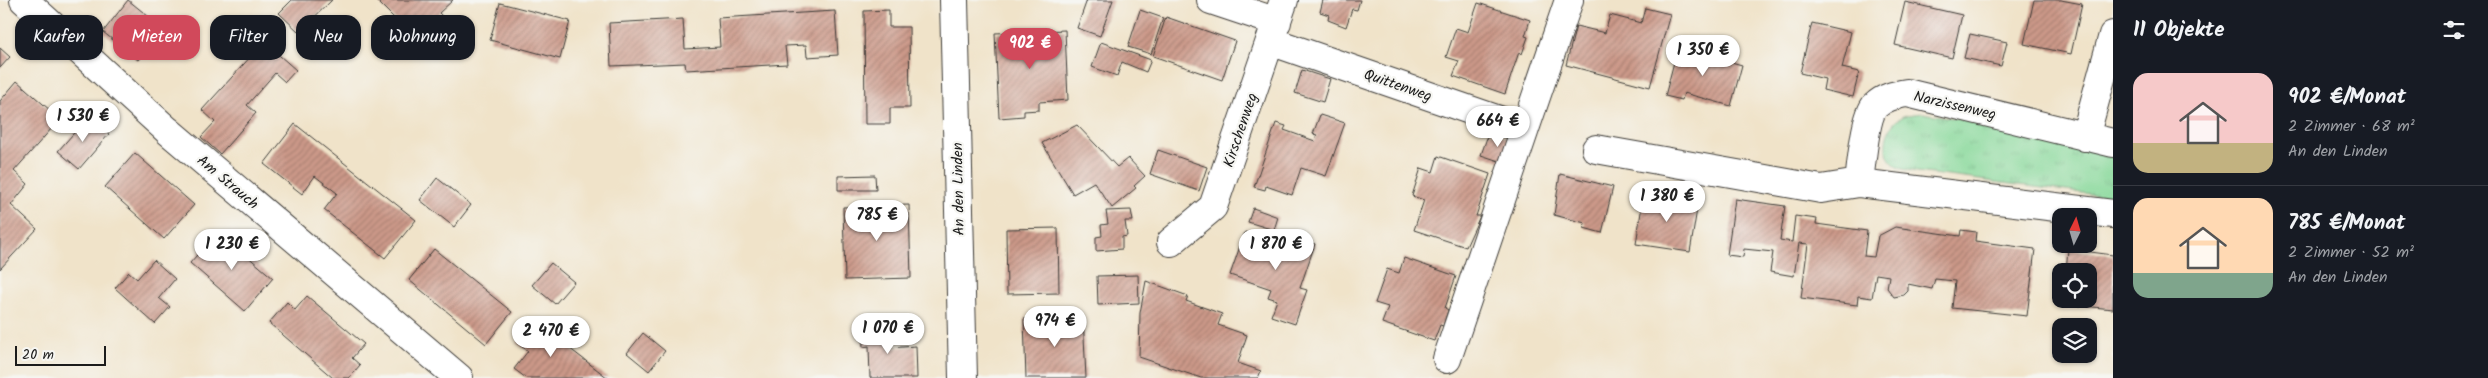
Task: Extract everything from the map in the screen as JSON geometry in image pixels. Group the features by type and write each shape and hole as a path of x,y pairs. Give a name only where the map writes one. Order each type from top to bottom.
{"street":[{"name":"Am Strauch","path":"24,0 167,130 459,378"},
{"name":"An den Linden","path":"954,0 963,378"},
{"name":"Quittenweg","path":"1211,0 1277,21 1526,130"},
{"path":"1447,359 1569,0"},
{"name":"Kirschenweg","path":"1171,242 1213,207 1277,21"},
{"path":"2085,136 2113,35"},
{"name":"Narzissenweg","path":"1859,183 1862,148 1874,107 1889,96 1907,93 2113,143"},
{"path":"1596,149 1821,188 1859,183 2113,214"}],"green space":[{"path":"1923,113 1953,118 2113,155 2113,197 1917,172 1900,168 1892,162 1888,155 1886,140 1888,133 1897,120 1903,116"}],"building":[{"path":"128,0 147,15 116,15"},
{"path":"292,0 332,0 317,15 296,15 296,29 286,20 286,15 279,13"},
{"path":"376,0 453,0 439,13 441,15 391,15"},
{"path":"1087,0 1113,0 1100,36 1077,28"},
{"path":"1323,0 1360,0 1357,10 1352,9 1346,27 1328,20 1329,15 1320,12"},
{"path":"2034,0 2061,0 2082,4 2071,54 2024,44"},
{"path":"1905,2 1962,15 1952,58 1895,45"},
{"path":"500,3 570,21 560,59 490,40"},
{"path":"1478,3 1530,20 1525,36 1528,37 1522,54 1519,52 1505,94 1453,76 1459,61 1446,57 1456,28 1468,32"},
{"path":"1645,8 1670,14 1650,87 1566,65 1576,26 1605,33 1610,15 1641,23"},
{"path":"889,10 889,27 909,27 910,108 890,108 890,124 865,124 864,11"},
{"path":"1140,10 1163,18 1151,54 1128,47"},
{"path":"835,11 838,55 807,57 806,45 785,46 787,64 686,70 685,63 611,66 609,23 683,19 685,49 720,47 718,18"},
{"path":"1166,17 1235,41 1222,80 1153,56"},
{"path":"113,19 113,40 103,32"},
{"path":"1812,23 1851,32 1842,68 1859,72 1853,97 1823,90 1825,79 1800,73"},
{"path":"1065,30 1068,100 1039,102 1039,110 1024,111 1024,116 999,118 995,33"},
{"path":"1970,34 2007,42 2001,66 1964,58"},
{"path":"1101,42 1151,60 1146,72 1122,62 1117,76 1092,67"},
{"path":"1678,47 1742,65 1731,106 1684,93 1682,100 1665,96"},
{"path":"0,48 10,57 0,68"},
{"path":"248,60 285,60 296,70 285,82 275,73 247,105 256,113 220,154 201,137 215,122 202,110"},
{"path":"1302,70 1330,79 1323,102 1295,93"},
{"path":"17,81 60,119 14,171 28,184 11,205 37,229 0,269 0,101"},
{"path":"1320,115 1345,123 1326,176 1301,168 1292,195 1266,186 1265,190 1254,187 1276,123 1286,126 1284,130 1315,141 1317,135 1313,134"},
{"path":"88,117 109,134 79,169 58,151"},
{"path":"295,124 416,220 385,258 324,210 337,193 315,176 302,194 264,164"},
{"path":"1077,125 1117,167 1128,158 1145,176 1134,186 1136,188 1112,208 1094,182 1073,194 1042,143"},
{"path":"1489,132 1516,141 1508,164 1481,155"},
{"path":"1158,150 1207,167 1199,191 1150,174"},
{"path":"135,153 194,205 164,239 105,187"},
{"path":"1438,156 1490,174 1476,216 1480,216 1466,247 1414,230 1424,200 1412,196 1421,168 1433,172"},
{"path":"1560,174 1613,187 1602,233 1584,228 1585,223 1554,215"},
{"path":"875,175 876,190 838,190 838,176"},
{"path":"437,178 471,205 454,227 420,200"},
{"path":"1644,193 1698,203 1690,252 1636,244"},
{"path":"1735,199 1785,206 1780,240 1792,242 1795,216 1817,219 1816,224 1867,231 1864,256 1874,257 1878,236 1895,227 1960,236 1961,230 1976,232 1975,241 2035,249 2027,316 1952,308 1955,281 1935,279 1932,289 1908,284 1908,291 1904,295 1894,297 1887,288 1889,276 1876,274 1872,298 1858,296 1857,305 1801,298 1808,244 1799,243 1794,276 1770,272 1773,252 1744,249 1743,257 1727,255"},
{"path":"909,205 911,278 845,280 843,207"},
{"path":"1253,208 1278,217 1274,230 1248,222"},
{"path":"1131,210 1133,221 1125,221 1127,236 1122,237 1122,249 1096,251 1096,237 1102,236 1101,225 1108,224 1106,211"},
{"path":"1058,228 1059,293 1007,294 1006,229"},
{"path":"218,231 273,278 245,311 190,263"},
{"path":"1245,232 1281,244 1285,234 1315,244 1300,288 1307,290 1295,324 1271,316 1277,300 1268,297 1271,289 1230,275"},
{"path":"434,249 512,312 486,344 409,280"},
{"path":"2068,253 2113,255 2113,309 2097,307 2097,263 2067,263"},
{"path":"1404,258 1456,276 1445,308 1448,310 1443,326 1440,325 1434,341 1382,323 1388,307 1375,303 1387,269 1399,273"},
{"path":"154,260 175,279 159,298 170,307 155,324 115,288 129,272 137,279"},
{"path":"551,263 574,282 555,304 532,285"},
{"path":"1138,275 1139,303 1098,305 1097,276"},
{"path":"1146,281 1188,296 1186,301 1222,314 1218,325 1247,335 1238,363 1261,371 1258,378 1201,378 1139,357 1140,313"},
{"path":"307,296 364,344 352,358 360,365 349,378 333,378 269,323 287,302 295,310"},
{"path":"1083,316 1086,378 1026,378 1024,319"},
{"path":"534,321 608,378 526,378 514,369 528,351 517,343"},
{"path":"889,324 889,348 916,346 917,378 870,378 869,346 863,347 862,326"},
{"path":"643,333 665,351 649,371 627,353"}]}
